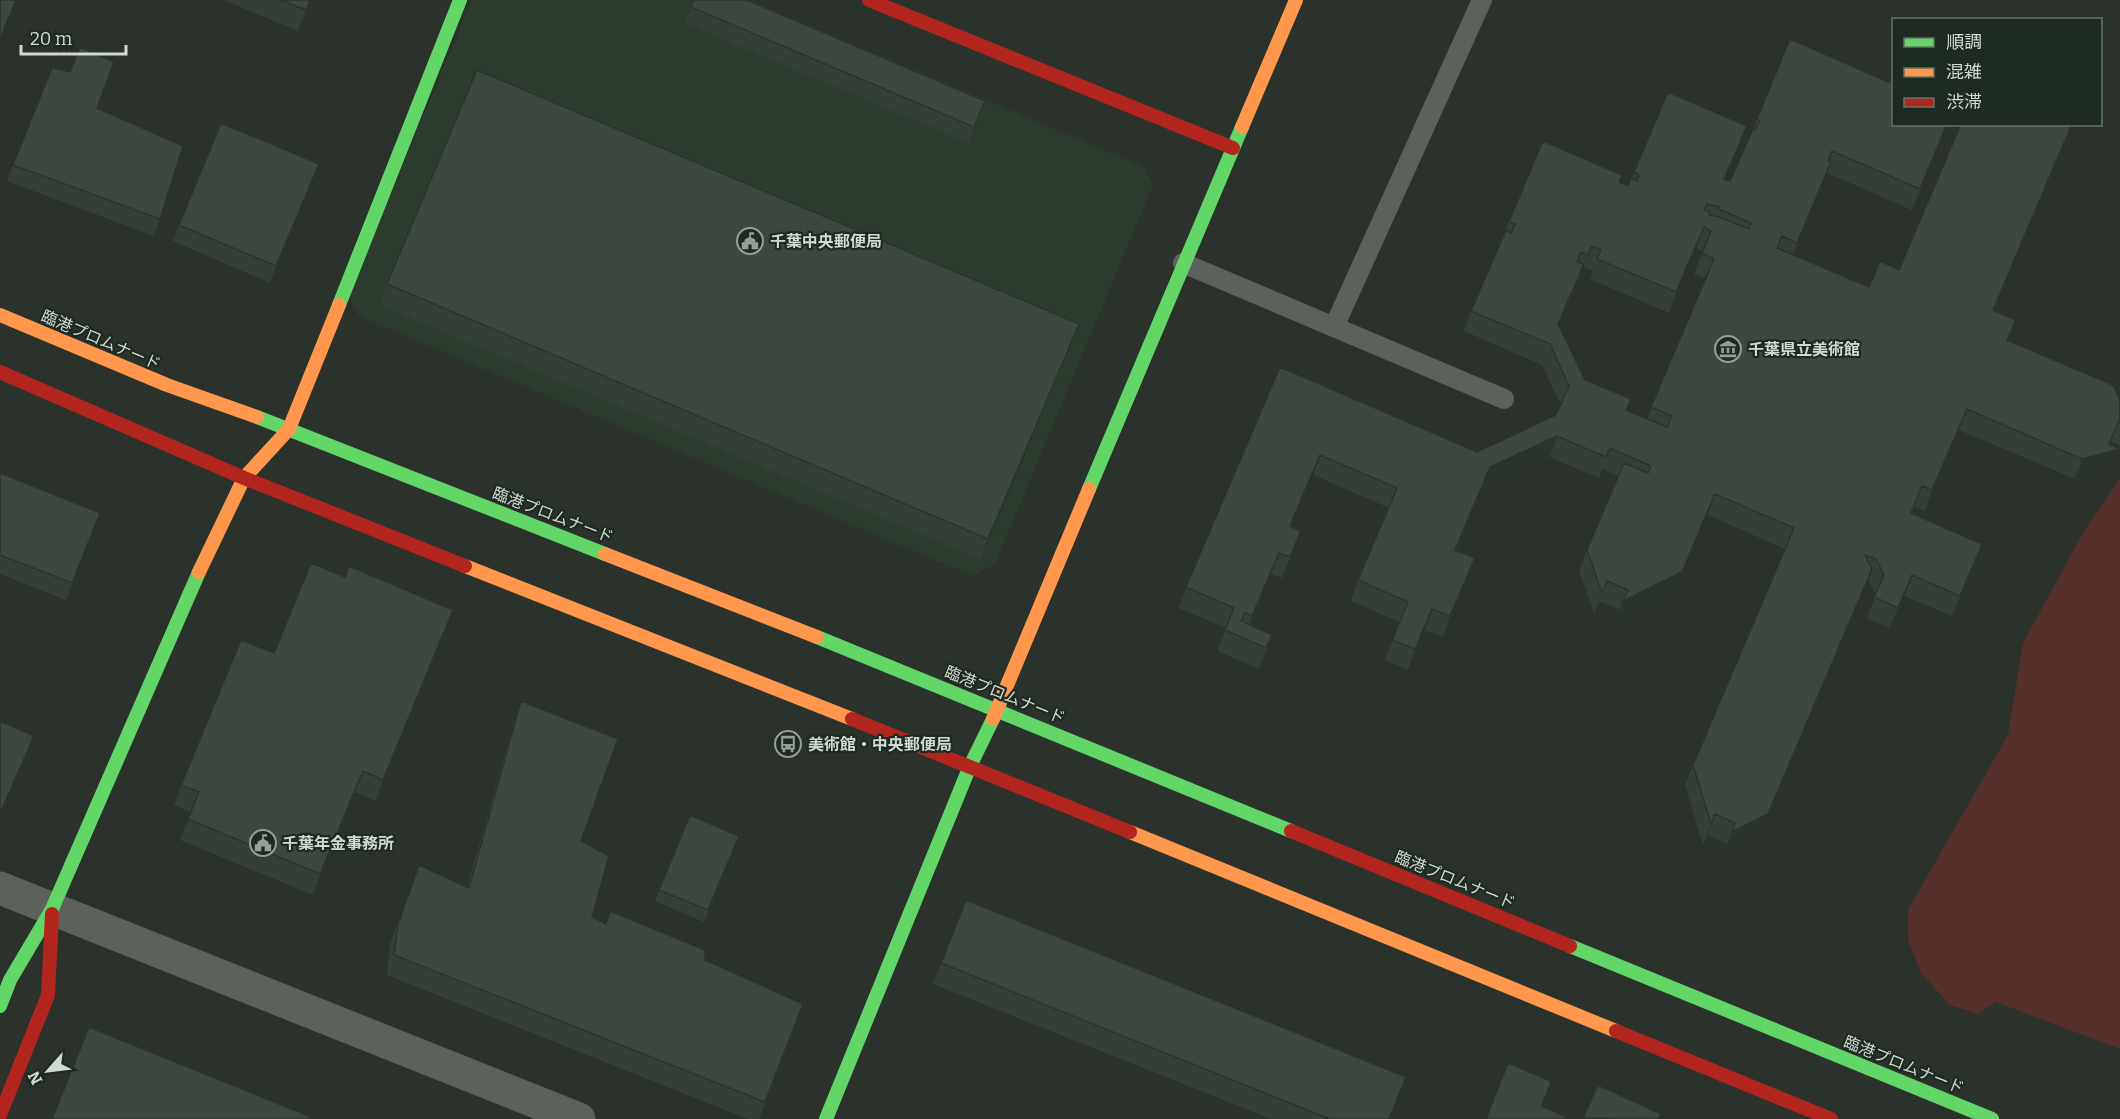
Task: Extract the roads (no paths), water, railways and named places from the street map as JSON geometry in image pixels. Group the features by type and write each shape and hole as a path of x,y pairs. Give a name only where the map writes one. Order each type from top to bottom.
{"street":[{"path":"0,1006 10,980 52,909 216,534 244,478 289,429 460,0"},
{"path":"869,0 1233,148"},
{"path":"825,1119 970,766 998,709 1183,263 1296,0"},
{"name":"臨港プロムナード","path":"0,315 167,385 289,429 998,709 1992,1119"},
{"path":"0,372 244,478 970,766 1831,1119"},
{"path":"0,888 579,1119"},
{"path":"0,1115 48,995 52,909"}],"lane":[{"path":"1334,327 1482,0"},
{"path":"1183,263 1504,399"}],"place":[{"name":"千葉中央郵便局","path":"750,241"},
{"name":"千葉県立美術館","path":"1728,349"},
{"name":"美術館・中央郵便局","path":"788,744"},
{"name":"千葉年金事務所","path":"263,843"}]}
